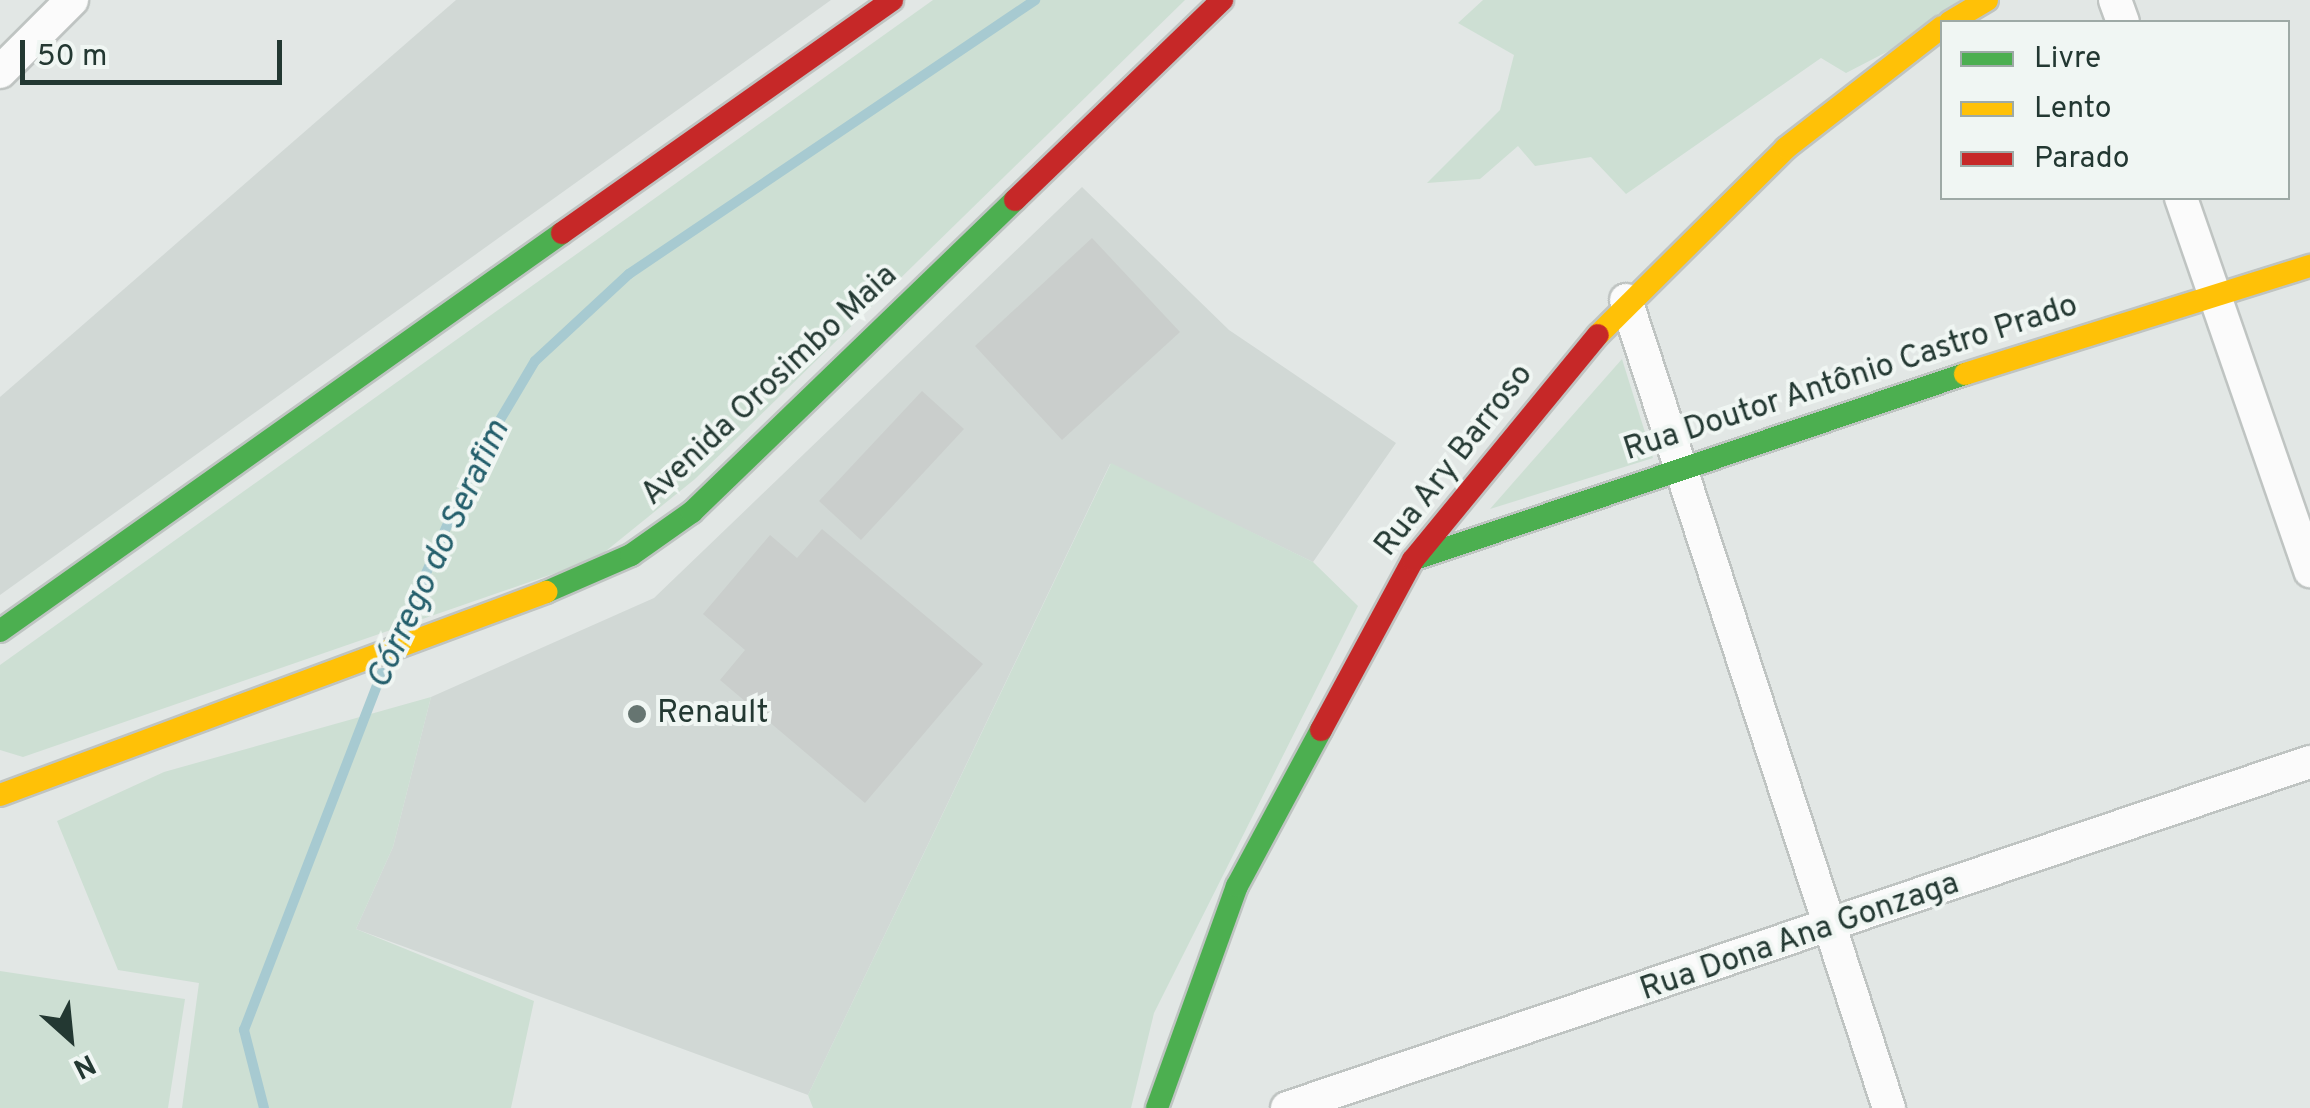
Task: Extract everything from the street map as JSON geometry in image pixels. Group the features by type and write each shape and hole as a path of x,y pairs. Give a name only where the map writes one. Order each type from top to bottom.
{"main road":[{"path":"0,631 892,0"},
{"name":"Avenida Orosimbo Maia","path":"3,791 178,722 469,626 631,555 692,512 1222,0"},
{"path":"1953,20 1987,0"},
{"name":"Rua Ary Barroso","path":"1158,1108 1237,886 1413,560 1626,300 1786,148 1940,29"},
{"name":"Rua Doutor Antônio Castro Prado","path":"1413,560 1682,463 2310,266"}],"street":[{"path":"0,72 72,0"},
{"path":"2182,200 2310,571"},
{"path":"1626,300 1890,1108"},
{"name":"Rua Dona Ana Gonzaga","path":"1288,1108 1830,930 2310,762"}],"shaded area":[{"path":"456,0 831,0 0,595 0,397"},
{"path":"1082,187 1229,330 1396,443 1313,562 1110,464 808,1095 356,929 393,847 431,697 654,598"}],"green space":[{"path":"933,0 1185,0 695,479 596,559 23,757 0,750 0,665"},
{"path":"1483,0 1987,0 1948,20 1940,20 1940,24 1846,73 1821,58 1626,194 1591,157 1535,166 1518,146 1480,179 1427,183 1500,110 1514,55 1458,23"},
{"path":"1622,359 1653,458 1490,509"},
{"path":"1111,463 1313,562 1358,606 1154,1013 1131,1108 813,1108 808,1095"},
{"path":"431,697 393,847 356,929 534,1001 511,1108 182,1108 199,983 118,970 57,821 164,772"},
{"path":"0,971 185,999 168,1108 0,1108"}],"building":[{"path":"1092,238 1180,332 1062,440 975,346"},
{"path":"922,391 964,429 861,540 819,501"},
{"path":"822,529 983,664 865,803 720,680 745,650 703,614 770,535 797,558"}],"waterway":[{"name":"Córrego do Serafim","path":"401,630 475,462 535,361 629,274 1035,0"},
{"name":"Córrego do Serafim","path":"264,1108 244,1030 382,673"}],"traffic: fast":[{"path":"546,592 631,555 692,512 1015,200"},
{"path":"0,631 562,233"},
{"path":"1415,559 1965,374"},
{"path":"1157,1108 1237,886 1321,730"}],"traffic: slow":[{"path":"1953,20 1987,0"},
{"path":"1598,335 1786,148 1940,29"},
{"path":"1965,374 2310,266"},
{"path":"0,795 546,592"}],"traffic: jam":[{"path":"562,233 892,0"},
{"path":"1015,200 1222,0"},
{"path":"1321,730 1413,560 1598,335"}],"place":[{"name":"Renault","path":"637,714"}]}
